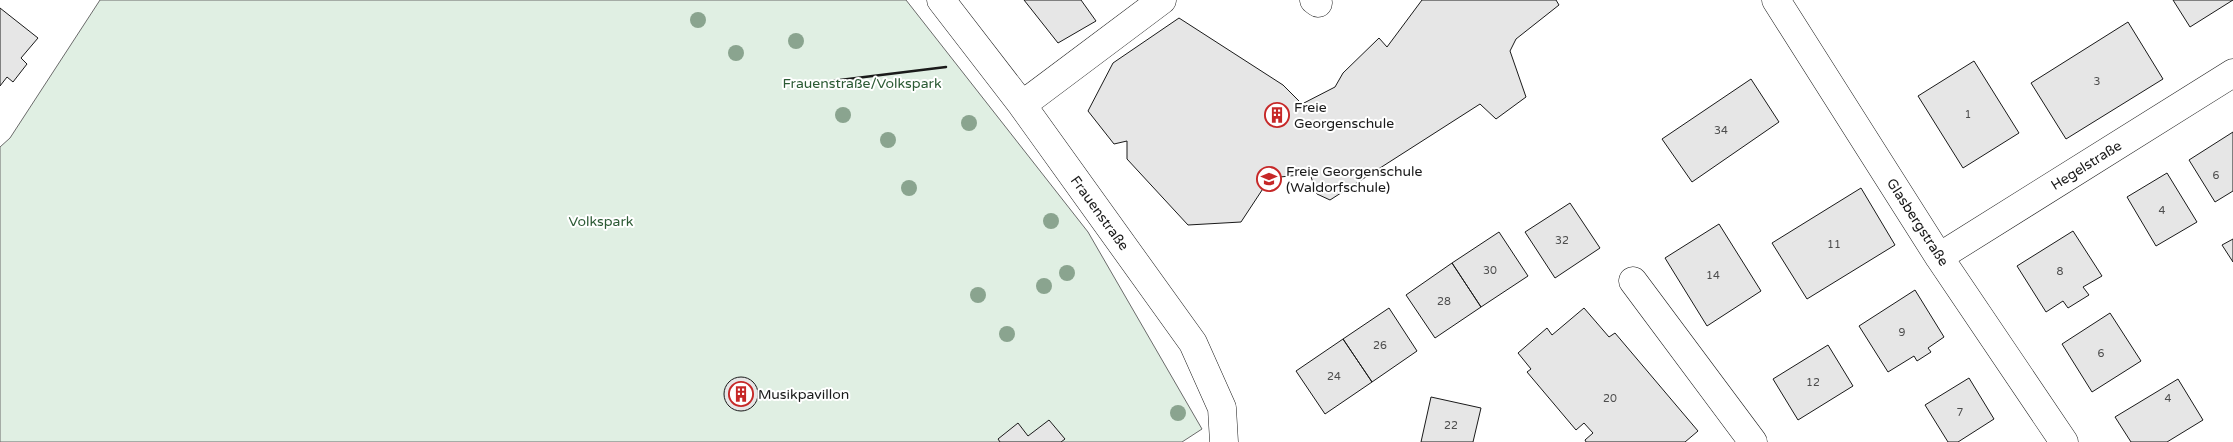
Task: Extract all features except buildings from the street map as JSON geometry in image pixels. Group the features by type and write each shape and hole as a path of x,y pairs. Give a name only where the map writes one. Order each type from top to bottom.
{"street":[{"name":"Frauenstraße","path":"941,0 1022,105 1193,342 1222,408 1224,442"},
{"path":"1022,105 1162,0"},
{"name":"Glasbergstraße","path":"1776,0 1939,257 2064,442"},
{"name":"Hegelstraße","path":"1939,257 2230,84"},
{"path":"1633,282 1753,442"}],"green space":[{"name":"Volkspark","path":"100,0 906,0 1088,232 1202,429 1182,442 0,442 0,147 10,138"}],"wall":[{"path":"791,86 946,67"}],"place":[{"name":"Freie Georgenschule","path":"1277,115"},
{"name":"Freie Georgenschule (Waldorfschule)","path":"1269,179"},
{"name":"Musikpavillon","path":"741,394"}],"park label":[{"name":"Frauenstraße/Volkspark","path":"862,83"}]}
